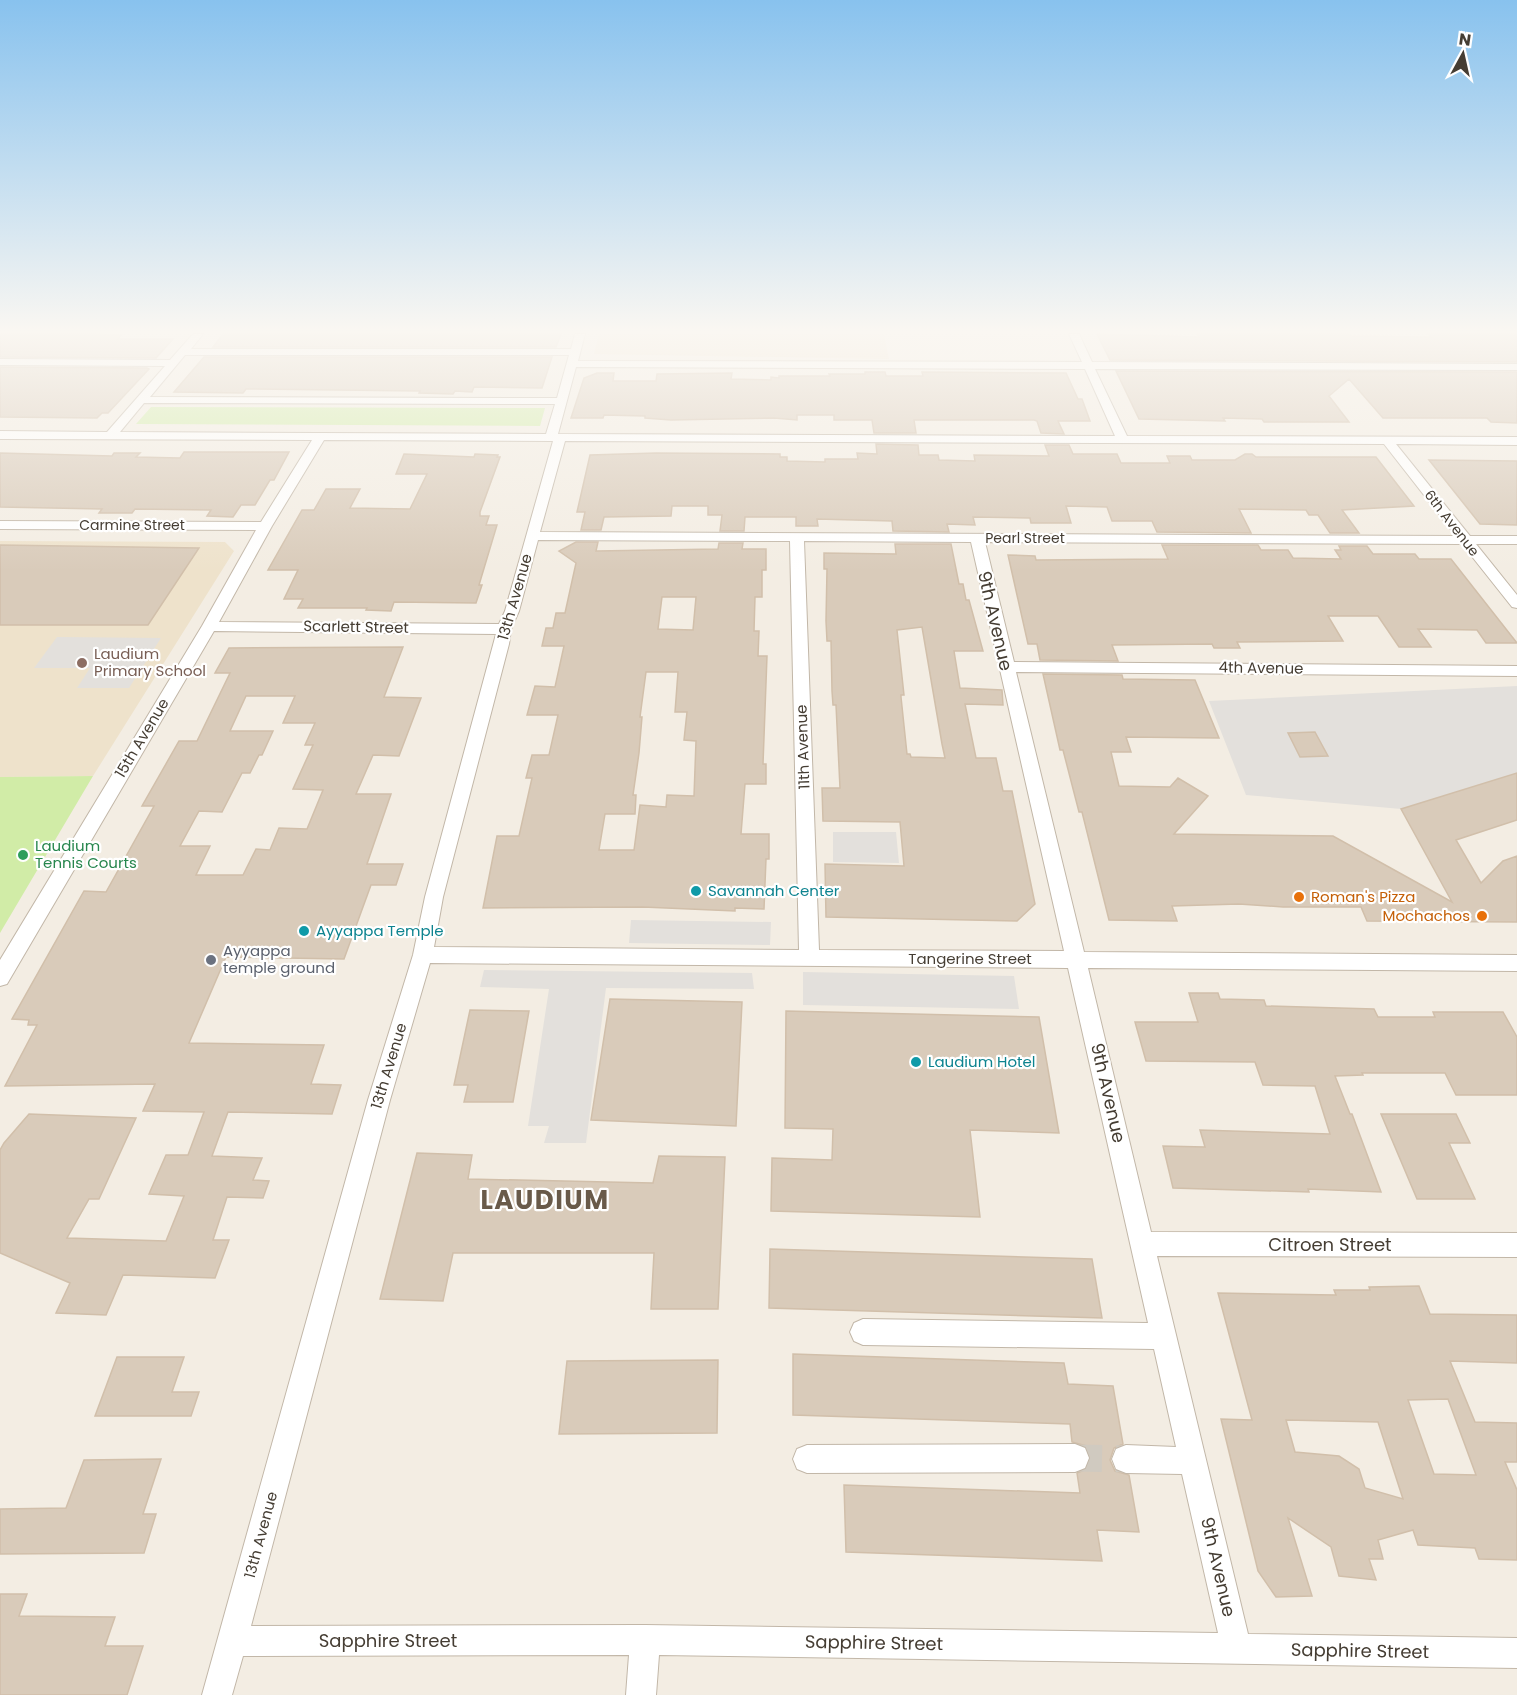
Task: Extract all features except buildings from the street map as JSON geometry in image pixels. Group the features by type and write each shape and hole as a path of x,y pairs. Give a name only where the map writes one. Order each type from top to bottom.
{"street":[{"path":"111,435 130,413"},
{"name":"13th Avenue","path":"217,1695 379,1100 423,956 434,897 502,644 504,629 512,611 533,536 559,413"},
{"path":"1110,413 1122,438"},
{"path":"0,435 1517,441"},
{"name":"15th Avenue","path":"2,971 320,436"},
{"name":"6th Avenue","path":"1387,440 1517,604"},
{"name":"Carmine Street","path":"0,525 265,526"},
{"name":"Pearl Street","path":"533,536 1517,540"},
{"name":"11th Avenue","path":"797,537 809,958"},
{"name":"9th Avenue","path":"977,538 1237,1649"},
{"name":"Scarlett Street","path":"209,626 504,629"},
{"name":"4th Avenue","path":"1006,667 1517,670"},
{"name":"Tangerine Street","path":"423,956 1517,963"},
{"name":"Citroen Street","path":"1143,1244 1517,1245"},
{"path":"863,1332 1165,1336"},
{"path":"807,1459 1075,1458"},
{"path":"1126,1459 1193,1461"},
{"path":"641,1695 645,1640"},
{"name":"Sapphire Street","path":"231,1641 645,1640 1517,1653"}],"shaded area":[{"name":"Laudium Primary School","path":"0,541 225,542 234,551 93,776 0,777"},
{"path":"57,637 161,638 129,688 77,688 90,668 34,668"},
{"path":"1517,686 1517,773 1401,809 1246,795 1209,701"},
{"path":"833,832 896,832 899,863 833,862"},
{"path":"631,920 771,922 770,945 629,943"},
{"path":"484,970 752,973 754,989 606,988 586,1143 544,1143 549,1126 528,1126 549,989 480,987"},
{"path":"803,972 1014,976 1019,1009 803,1005"}],"green space":[{"path":"146,413 544,413 540,426 136,424"},
{"name":"Laudium Tennis Courts","path":"93,776 0,933 0,777"}],"tunnel":[{"path":"1075,1458 1126,1459"}],"place":[{"name":"Laudium Primary School","path":"82,663"},
{"name":"Laudium Tennis Courts","path":"23,855"},
{"name":"Savannah Center","path":"696,891"},
{"name":"Roman's Pizza","path":"1299,897"},
{"name":"Mochachos","path":"1482,916"},
{"name":"Ayyappa Temple","path":"304,931"},
{"name":"Ayyappa temple ground","path":"211,960"},
{"name":"Laudium Hotel","path":"916,1062"}],"district":[{"name":"LAUDIUM","path":"545,1200"}]}
